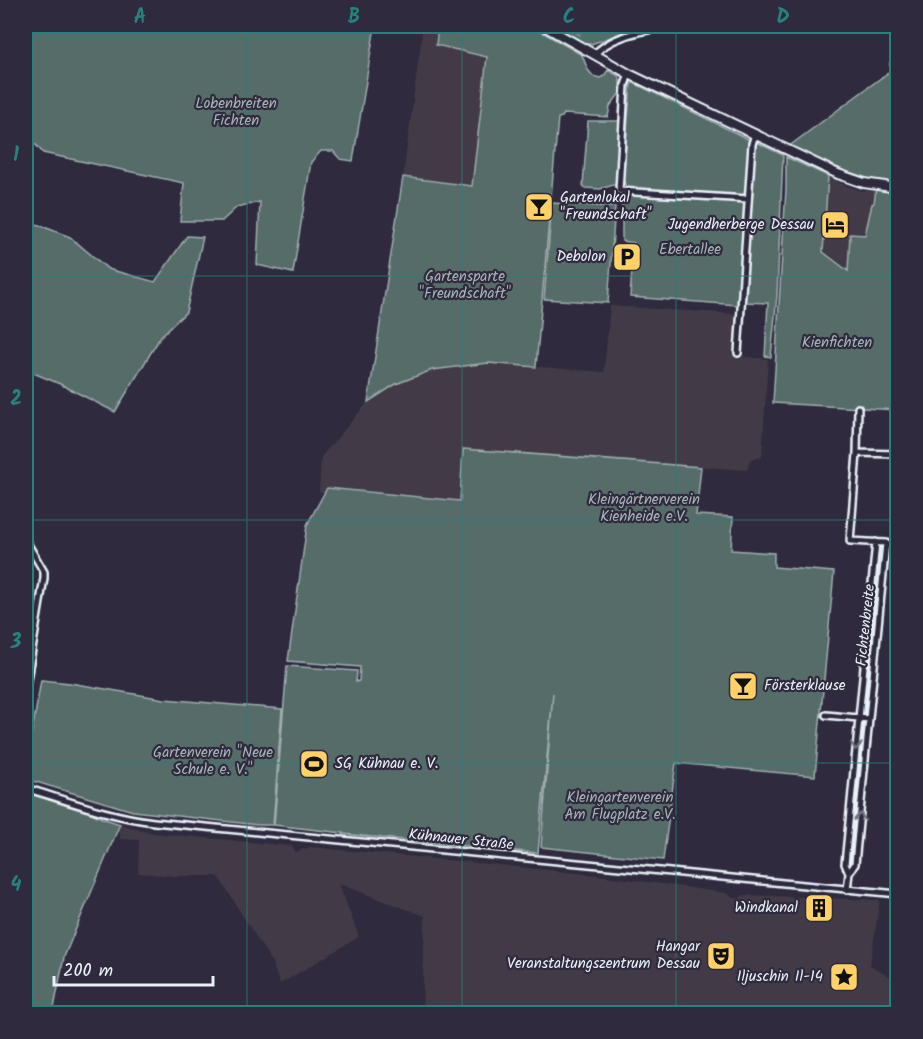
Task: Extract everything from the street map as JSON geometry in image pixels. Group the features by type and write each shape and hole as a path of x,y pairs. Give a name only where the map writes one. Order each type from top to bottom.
{"street":[{"path":"544,26 629,74 850,179 897,188"},
{"path":"594,54 606,44 653,27 668,26"},
{"path":"629,74 625,85 619,191 748,199"},
{"path":"738,353 752,144 755,134"},
{"path":"858,408 850,541 886,543 897,550"},
{"path":"857,453 897,454"},
{"path":"26,541 44,572 29,648 26,686"},
{"name":"Fichtenbreite","path":"849,873 845,864 876,542"},
{"name":"Fichtenbreite","path":"847,890 849,873 855,864 886,543"},
{"path":"826,715 869,719"},
{"name":"Kühnauer Straße","path":"26,788 109,814 154,822 897,894"}],"shaded area":[{"path":"423,26 438,26 436,45 487,57 472,187 403,177"},
{"path":"828,176 862,191 875,191 865,235 850,234 848,272 823,252"},
{"path":"610,306 737,314 734,356 768,359 762,457 750,460 747,470 471,450 467,504 319,492 321,457 368,402 396,384 432,370 488,363 604,372"},
{"path":"120,824 154,833 292,846 296,852 311,847 605,876 726,893 733,898 740,898 743,895 880,900 870,965 897,981 897,1013 422,1013 425,916 339,884 359,937 280,984 271,961 218,876 138,873 139,840 120,839"}],"green space":[{"name":"Lobenbreiten Fichten","path":"26,26 375,26 353,161 340,159 333,151 321,151 311,162 293,273 257,265 260,202 237,207 222,221 180,221 184,183 43,153 36,145 26,143"},
{"name":"Gartensparte \"Freundschaft\"","path":"438,26 532,26 582,55 593,76 600,78 608,70 619,76 620,93 610,106 608,117 564,114 558,118 536,367 488,363 432,370 396,384 368,402 403,177 472,186 487,57 436,45"},
{"path":"554,26 630,26 635,29 586,44"},
{"name":"Kienfichten","path":"897,66 897,410 773,403 786,157 828,176 823,252 848,271 850,234 865,235 874,203 877,181 845,171 788,147"},
{"path":"631,83 748,139 746,191 743,195 627,189 623,179"},
{"path":"588,121 621,121 617,184 600,189 585,188 583,185"},
{"path":"756,142 783,155 777,295 771,357 765,356 768,303 744,302"},
{"name":"Ebertallee","path":"626,194 744,203 746,207 738,305 630,297 634,243 622,241 622,196"},
{"path":"552,203 615,207 608,303 544,299"},
{"path":"26,220 70,237 108,269 155,282 187,236 203,237 186,312 161,336 115,412 60,384 26,370"},
{"path":"463,449 701,467 696,515 733,517 731,550 774,553 774,567 834,572 815,776 676,763 663,860 541,847 553,693 538,853 274,825 287,666 357,671 356,682 359,681 360,667 288,661 307,525 327,488 460,501"},
{"name":"Gartenverein \"Neue Schule e. V.\"","path":"41,680 164,699 282,709 273,825 133,811 26,779"},
{"path":"26,793 120,824 64,957 53,1013 26,1013"}],"waterway":[{"path":"568,26 580,35"}],"place":[{"name":"Gartenlokal \"Freundschaft\"","path":"539,207"},
{"name":"Jugendherberge Dessau","path":"835,225"},
{"name":"Debolon","path":"627,257"},
{"name":"Försterklause","path":"743,686"},
{"name":"SG Kühnau e. V.","path":"314,764"},
{"name":"Windkanal","path":"819,908"},
{"name":"Hangar Veranstaltungszentrum Dessau","path":"721,956"},
{"name":"Iljuschin Il-14","path":"844,977"}],"park label":[{"name":"Kleingärtnerverein Kienheide e.V.","path":"644,508"},
{"name":"Kleingartenverein Am Flugplatz e.V.","path":"620,806"}]}
